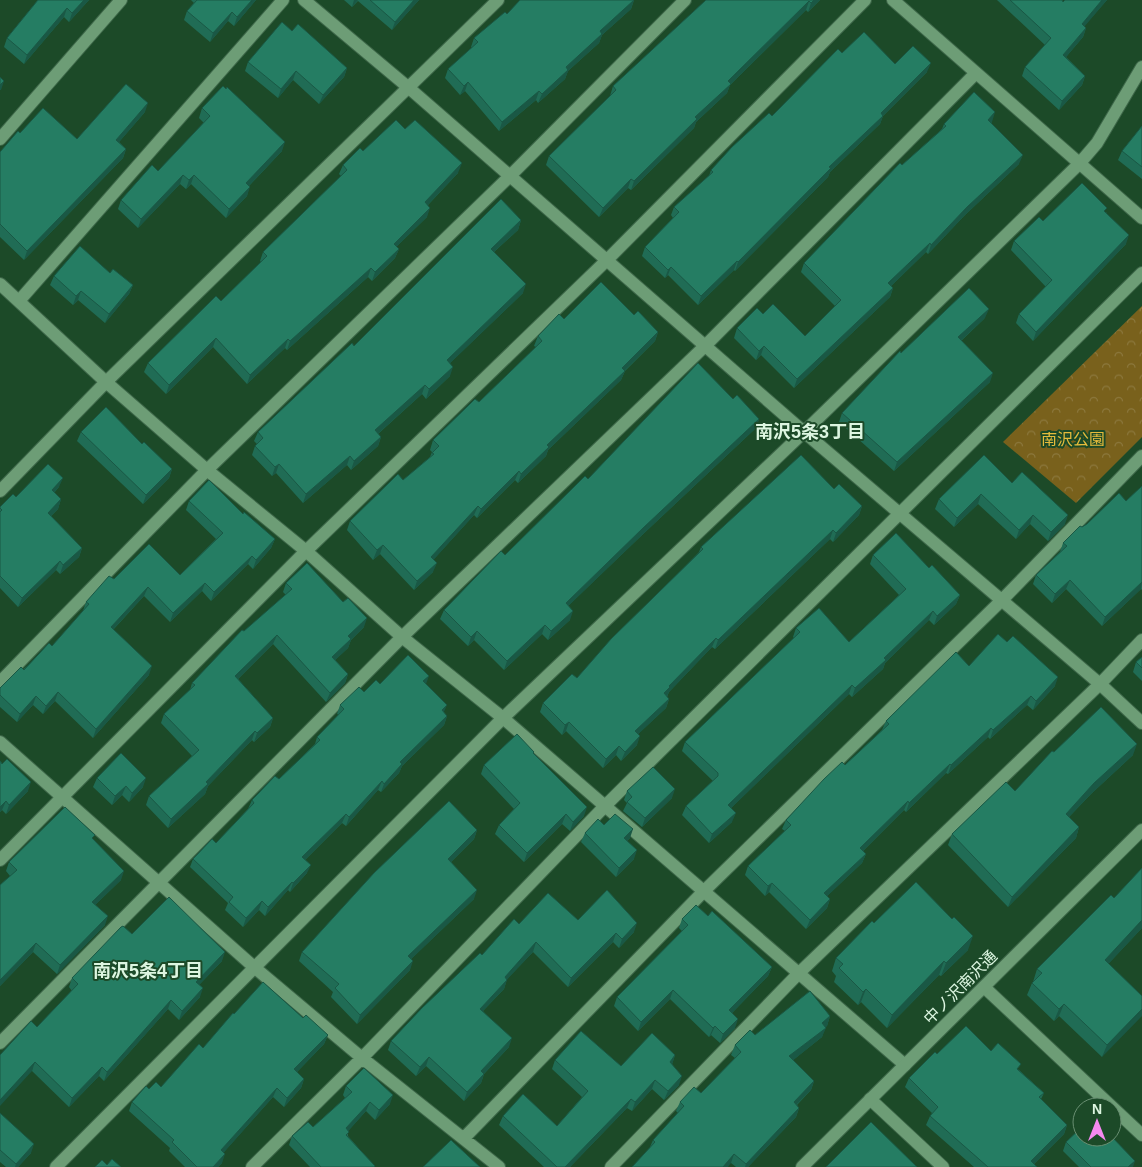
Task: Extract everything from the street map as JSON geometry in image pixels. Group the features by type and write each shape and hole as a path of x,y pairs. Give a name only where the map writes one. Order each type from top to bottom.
{"street":[{"path":"0,138 121,0"},
{"path":"19,301 283,0"},
{"path":"304,0 409,88 804,432 1100,684 1142,723"},
{"path":"0,491 106,382 498,0"},
{"path":"0,682 207,470 510,176 685,0"},
{"path":"0,860 306,551 607,260 865,0"},
{"path":"892,0 1142,218"},
{"path":"56,1167 503,718 804,432 1079,164 1098,143 1142,67"},
{"path":"0,1043 402,637 706,346 976,72"},
{"path":"252,1167 362,1058 605,806 1142,273"},
{"path":"0,284 106,382 207,470 306,551 402,637 503,718 905,1064"},
{"path":"464,1138 704,891 1002,600 1142,456"},
{"path":"611,1167 799,973 1100,684 1142,640"},
{"path":"0,742 254,966 362,1058 499,1167"},
{"name":"中ノ沢南沢通","path":"802,1167 1142,830"},
{"path":"984,987 1142,1135"},
{"path":"870,1100 943,1167"}],"green space":[{"name":"南沢公園","path":"1142,306 1142,437 1076,503 1003,442"}],"building":[{"path":"38,0 84,0 72,13 67,8 27,55 7,38"},
{"path":"197,0 252,0 237,17 232,12 213,33 187,11"},
{"path":"370,0 414,0 395,22"},
{"path":"520,0 634,0 600,31 602,34 566,67 568,70 542,94 539,91 502,122 468,82 464,86 448,69 478,42 474,38 505,12 507,14"},
{"path":"706,0 814,0 811,3 809,1 728,81 731,84 695,117 697,119 634,181 631,179 603,208 549,156 616,90 613,86"},
{"path":"1010,0 1062,0 1063,2 1065,0 1102,0 1082,24 1086,28 1063,55 1085,76 1062,101 1025,67 1051,38"},
{"path":"282,22 292,31 298,24 347,68 323,95 296,71 281,89 248,62"},
{"path":"864,32 895,64 913,46 931,63 881,113 883,116 829,167 831,168 738,262 701,296 671,267 668,270 645,247 679,212 674,207 713,172 711,170 732,147 769,113 772,116 838,49 842,53"},
{"path":"0,77 4,81 0,85"},
{"path":"126,84 148,103 116,140 126,149 27,251 0,224 0,152 18,131 20,133 43,108 77,139"},
{"path":"223,86 226,89 227,87 285,142 246,183 250,187 229,209 194,175 189,180 183,175 141,219 121,200 152,165 158,171 210,116 202,108"},
{"path":"974,92 995,112 988,120 1023,155 967,207 931,245 930,243 888,283 893,288 797,379 764,346 759,351 737,328 757,308 763,314 773,304 805,336 841,300 804,263 900,163 902,165 946,126 944,124"},
{"path":"396,120 405,129 415,120 462,163 425,202 430,208 394,244 399,249 375,272 371,268 290,341 288,339 250,375 216,338 169,385 148,363 216,296 221,301 267,256 263,252 347,170 343,165 360,148 363,151"},
{"path":"1142,126 1142,167 1122,151"},
{"path":"1082,183 1107,208 1104,211 1129,235 1036,332 1019,314 1052,280 1014,241 1039,217 1043,221"},
{"path":"501,199 521,220 491,249 526,284 447,360 453,367 429,389 425,385 375,430 381,437 354,461 350,456 306,494 279,464 275,467 255,446 263,438 258,432 352,343 354,346"},
{"path":"80,246 110,273 113,269 133,285 109,314 81,291 76,296 54,276"},
{"path":"601,282 634,315 638,311 658,332 622,368 625,371 547,445 549,447 521,474 519,471 481,509 478,506 431,557 437,563 417,581 383,545 377,550 350,521 398,474 403,480 434,454 432,453 439,446 433,440 475,399 479,402 542,341 538,336 559,314 564,319"},
{"path":"969,288 989,309 958,337 993,373 897,462 842,413 900,351 901,353"},
{"path":"698,363 733,399 737,395 759,419 566,603 573,611 551,631 545,625 507,661 477,631 471,637 444,610 501,551 505,555 585,476 588,479"},
{"path":"106,407 142,444 144,442 172,469 146,495 81,432"},
{"path":"801,455 834,489 839,484 862,506 836,533 833,530 718,640 716,638 669,686 664,693 669,699 635,731 640,736 625,752 619,746 606,759 569,722 565,725 543,703 572,674 577,678 611,639 703,549 701,547"},
{"path":"984,455 1012,483 1022,472 1068,515 1051,532 1033,515 1019,530 981,494 957,518 939,499"},
{"path":"48,464 63,478 52,490 61,499 48,513 82,548 63,565 60,561 22,598 0,576 0,512 2,510 0,507 13,494 16,497"},
{"path":"209,480 243,514 244,512 275,539 256,560 252,556 214,592 205,583 173,613 148,587 111,627 152,666 96,729 58,692 46,706 36,696 20,714 0,695 0,688 21,667 24,670 49,643 52,646 89,604 86,602 109,576 114,579 149,544 180,575 223,533 189,501"},
{"path":"1142,486 1142,582 1105,617 1070,580 1055,594 1036,575 1067,546 1063,543 1080,526 1082,527 1087,524 1119,493 1126,501"},
{"path":"896,533 929,568 932,565 960,595 937,616 933,611 884,658 886,660 855,688 852,685 728,805 736,813 712,834 686,806 718,776 718,773 685,742 800,632 796,628 819,608 849,642 906,589 873,555"},
{"path":"307,563 343,602 348,598 367,618 348,636 351,639 332,657 348,674 330,693 277,635 235,676 273,718 257,733 255,731 206,782 208,784 171,819 149,796 199,750 164,714 195,685 192,683 242,630 244,631 292,589 286,583"},
{"path":"998,634 1007,642 1013,636 1058,677 1036,701 1031,696 993,730 991,728 909,803 908,801 860,848 866,854 824,893 830,899 810,920 772,883 768,886 748,866 791,825 786,820 824,779 842,762 845,765 889,724 886,721 956,652 969,666"},
{"path":"408,655 429,676 423,681 447,705 442,710 447,716 400,762 402,764 384,784 382,781 349,817 346,814 302,857 311,865 268,907 262,901 246,918 229,902 233,897 193,859 212,839 216,843 254,803 252,800 275,776 279,779 320,740 317,737 344,709 340,705 359,687 364,692 376,680 380,684"},
{"path":"1142,657 1142,668 1136,662"},
{"path":"1101,707 1137,744 1094,783 1066,814 1079,827 1012,897 952,834 1006,782 1015,791 1052,751 1054,752"},
{"path":"517,734 533,753 587,807 573,822 566,814 527,853 499,825 520,803 484,765"},
{"path":"121,753 146,778 132,793 126,786 115,796 97,778"},
{"path":"7,759 31,782 9,805 6,801 0,807 0,761 2,764"},
{"path":"653,767 675,789 645,818 627,802 632,797 627,791"},
{"path":"449,801 477,830 448,859 477,890 408,956 413,961 360,1015 335,988 339,984 302,952 374,873"},
{"path":"65,807 95,835 92,838 124,871 92,902 108,916 60,965 36,943 0,980 0,885 17,870 9,862"},
{"path":"615,814 633,829 624,838 637,850 619,868 585,833 598,819 604,825"},
{"path":"1142,868 1142,920 1105,960 1142,996 1142,1009 1107,1045 1064,1004 1059,1009 1032,983 1042,973 1037,969 1111,895 1114,898"},
{"path":"916,882 952,919 954,917 973,936 946,963 944,961 892,1015 866,989 863,992 839,968 843,964 836,958 872,921 874,923"},
{"path":"607,890 637,923 622,939 616,933 571,978 536,942 505,977 507,980 480,1009 512,1038 481,1071 484,1074 467,1092 429,1057 420,1067 391,1041 422,1008 480,953 482,955 514,919 519,924 548,893 578,920"},
{"path":"169,897 225,952 196,982 203,988 182,1011 171,1000 107,1072 102,1067 72,1098 35,1062 0,1100 0,1055 31,1021 37,1027 78,984 72,978 121,927 123,926 132,934"},
{"path":"696,905 708,916 712,911 772,967 729,1010 738,1019 723,1034 715,1026 713,1028 673,990 641,1022 617,997 688,925 682,919"},
{"path":"263,982 303,1018 306,1015 328,1035 294,1069 304,1079 287,1098 277,1088 221,1150 225,1154 213,1167 197,1167 172,1142 174,1140 132,1102 146,1086 149,1089 156,1082 161,1087 199,1044 203,1048"},
{"path":"810,991 830,1016 822,1023 826,1028 789,1056 814,1081 794,1102 799,1108 746,1164 734,1154 723,1167 632,1167 655,1142 653,1140 684,1106 680,1102 694,1087 701,1093 741,1052 735,1045 750,1030 755,1035"},
{"path":"966,1026 991,1051 998,1043 1021,1064 1017,1069 1044,1093 1039,1097 1067,1125 1031,1161 1037,1167 988,1167 930,1116 938,1107 909,1078 935,1052 937,1054"},
{"path":"581,1031 621,1066 652,1033 675,1055 670,1062 682,1076 668,1091 655,1080 635,1102 631,1099 565,1167 557,1167 503,1116 523,1094 557,1126 588,1091 555,1060"},
{"path":"364,1068 393,1095 379,1110 370,1102 346,1128 349,1132 346,1135 375,1166 321,1167 292,1136 308,1122 313,1127 352,1092 346,1086"},
{"path":"0,1113 34,1144 16,1164 0,1150"},
{"path":"871,1122 917,1167 826,1167"},
{"path":"1072,1136 1072,1147 1122,1147 1135,1161 1128,1167 1091,1167 1066,1142"},
{"path":"451,1140 480,1167 423,1167"},
{"path":"112,1159 121,1167 95,1167 102,1160 107,1165"}],"district":[{"name":"南沢5条3丁目","path":"810,432"},
{"name":"南沢5条4丁目","path":"148,971"}]}
